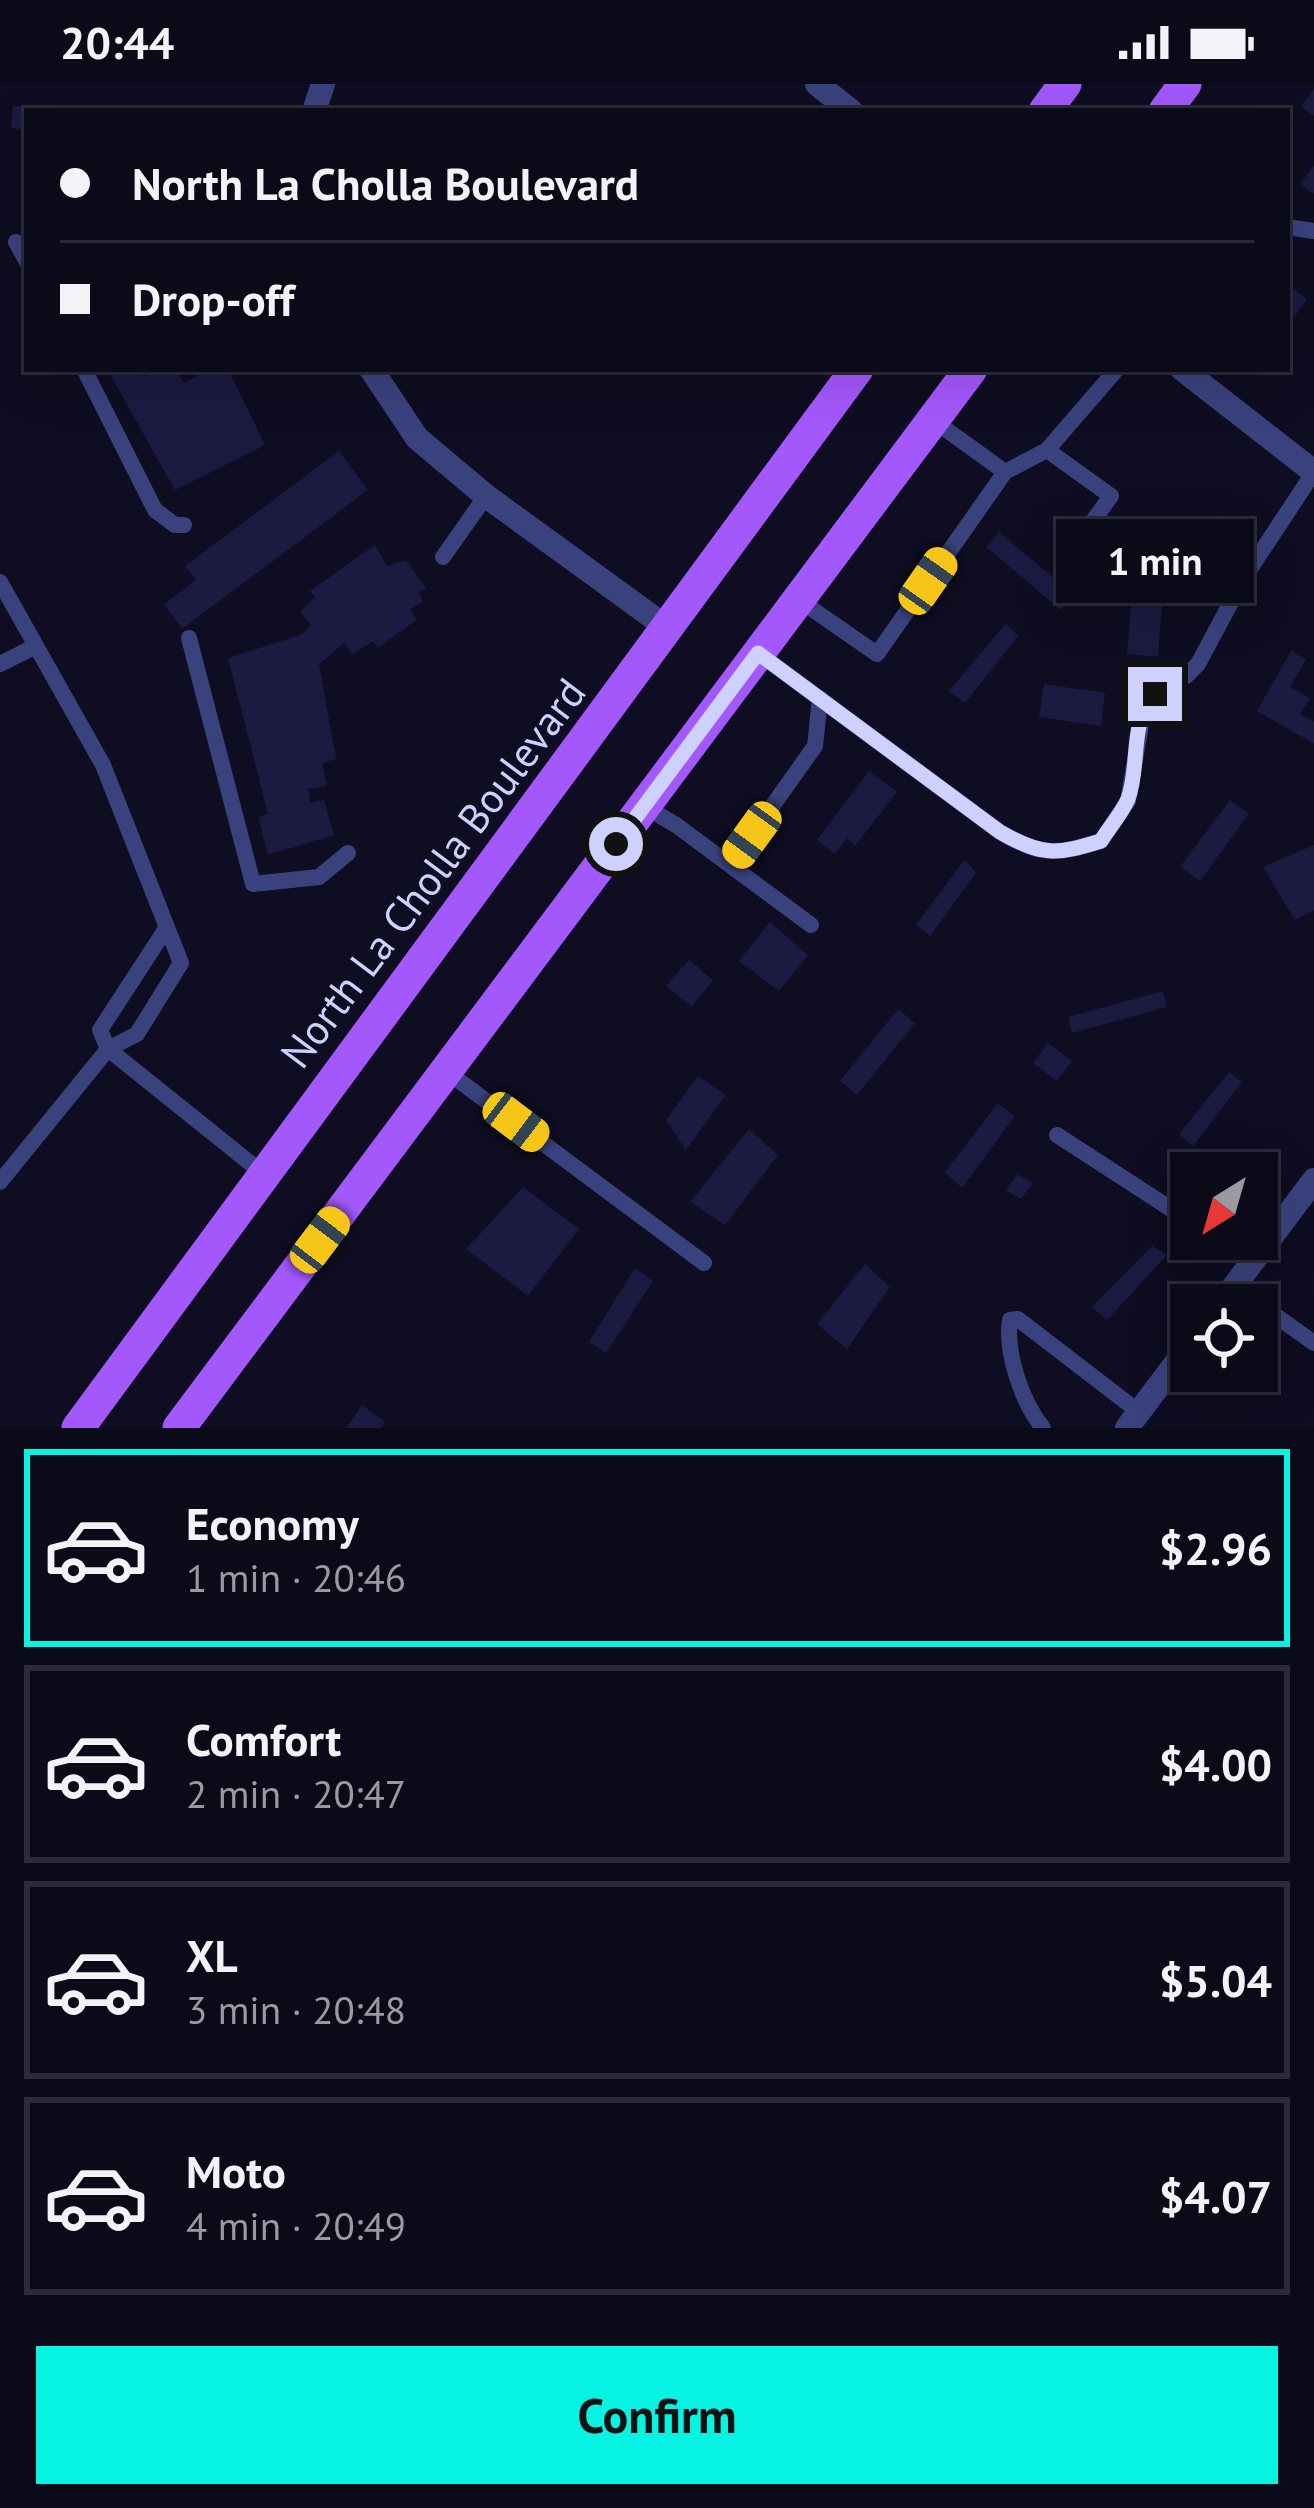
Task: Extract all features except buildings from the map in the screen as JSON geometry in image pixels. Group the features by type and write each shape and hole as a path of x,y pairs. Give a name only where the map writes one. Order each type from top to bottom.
{"main road":[{"name":"North La Cholla Boulevard","path":"78,1428 855,372"},
{"path":"178,1428 969,372"}],"street":[{"path":"817,84 847,108"},
{"path":"373,372 417,438 486,496 669,629"},
{"path":"1186,372 1314,472"},
{"path":"1235,1284 1314,1180"},
{"path":"1133,1420 1170,1371"}],"lane":[{"path":"16,242 24,257"},
{"path":"86,372 155,510 175,525 184,525"},
{"path":"799,599 877,654 1005,472 1047,450 1114,372"},
{"path":"933,420 1005,472"},
{"path":"1047,450 1111,496 1080,539"},
{"path":"758,653 1031,850 1056,853 1101,841 1127,801 1144,707 1198,664 1244,578 1314,472"},
{"path":"443,557 486,496"},
{"path":"0,581 104,765 181,963 137,1034 109,1049 0,1182"},
{"path":"189,638 253,884 319,877 348,853"},
{"path":"0,664 36,646"},
{"path":"731,864 815,746 820,698"},
{"path":"644,806 811,925"},
{"path":"166,927 100,1030 109,1049 265,1175"},
{"path":"446,1071 704,1263"},
{"path":"1057,1135 1170,1208"},
{"path":"1043,1428 1034,1417 1007,1342 1010,1320 1018,1319 1133,1420"},
{"path":"1278,1323 1314,1343"}],"route":[{"path":"616,844 758,653 1000,832 1031,850 1056,853 1101,841 1127,801 1137,729 1144,707 1155,694"}]}
